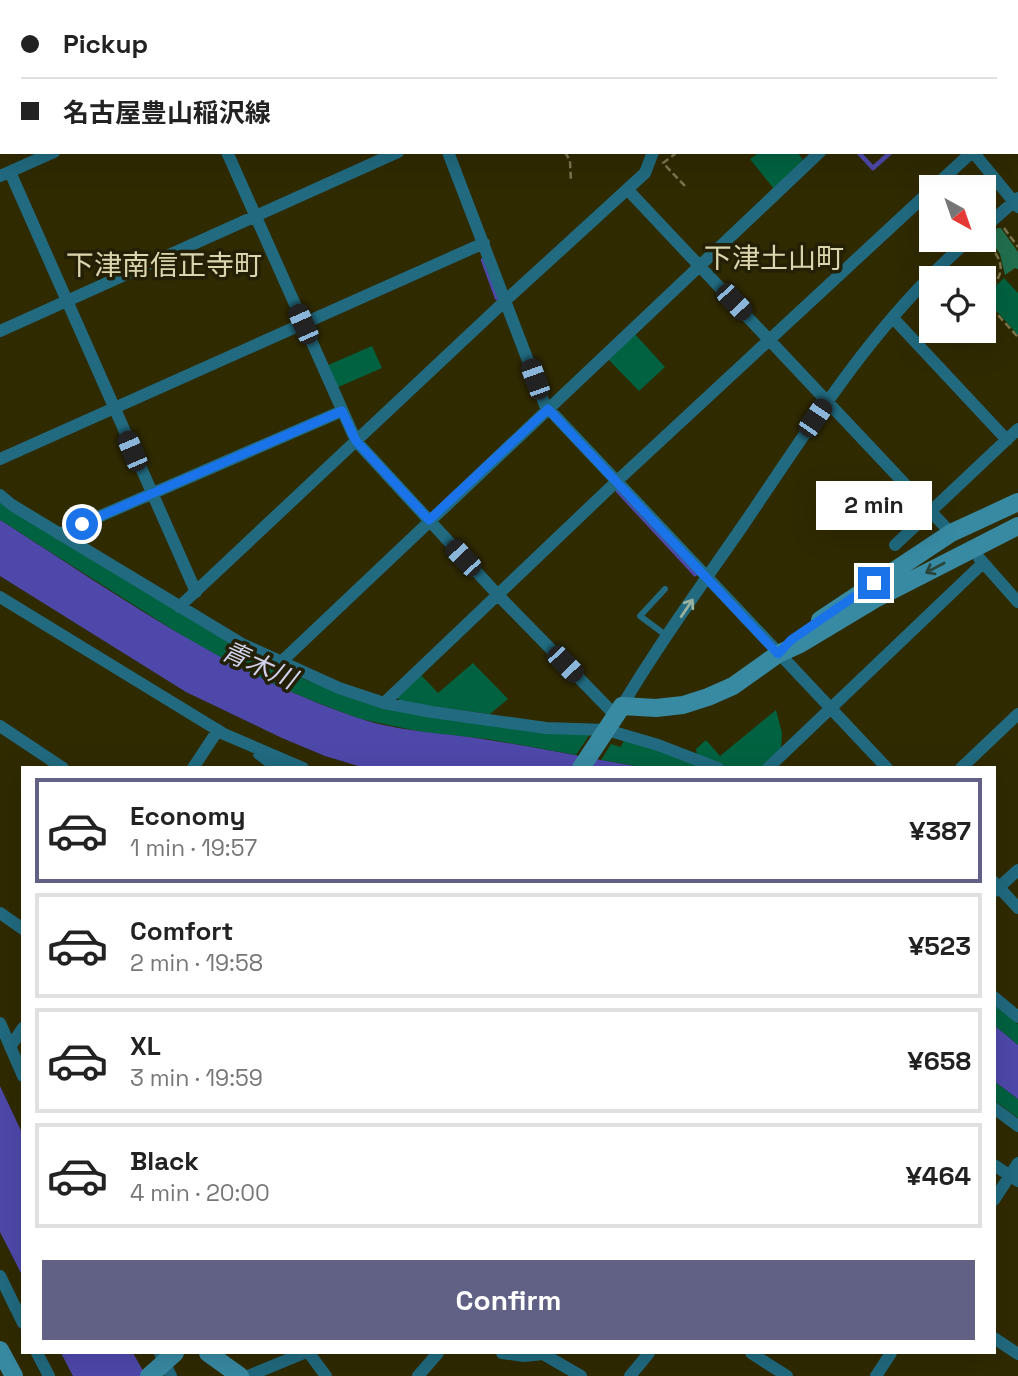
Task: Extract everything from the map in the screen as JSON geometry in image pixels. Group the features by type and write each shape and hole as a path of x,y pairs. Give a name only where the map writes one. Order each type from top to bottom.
{"main road":[{"path":"778,654 802,633 951,533 1018,502"},
{"path":"582,766 612,722 656,708 683,705 733,685 778,654 1018,526"},
{"path":"0,1350 14,1376"},
{"path":"209,1354 240,1376"}],"street":[{"path":"50,154 5,174 67,301 196,592"},
{"path":"228,154 356,441 612,722 658,745 713,766"},
{"path":"0,331 394,154"},
{"path":"449,154 545,405 885,766"},
{"path":"179,607 645,173 652,154"},
{"path":"280,663 818,154"},
{"path":"946,175 970,154"},
{"path":"974,154 1016,202 996,217"},
{"path":"627,189 951,533"},
{"path":"384,703 617,481 919,200"},
{"path":"0,459 484,243"},
{"path":"612,722 827,400 893,318 955,252"},
{"path":"893,318 1007,440"},
{"path":"60,534 342,411"},
{"path":"895,545 1018,429"},
{"path":"0,495 242,644 339,688 384,703 546,728 612,722"},
{"path":"973,548 982,564 1018,602"},
{"path":"770,766 982,564"},
{"path":"0,597 218,730 298,766"},
{"path":"963,766 1018,714"},
{"path":"0,726 60,766"},
{"path":"194,766 218,730"},
{"path":"255,747 261,757 275,766"},
{"path":"1018,870 996,887 1018,908"},
{"path":"0,913 21,928"},
{"path":"996,999 1018,1017"},
{"path":"0,1023 21,1072"},
{"path":"10,1047 21,1031"},
{"path":"996,1110 1018,1126"},
{"path":"996,1198 1014,1178 1018,1164"},
{"path":"996,1166 1014,1178"},
{"path":"0,1276 21,1318"},
{"path":"996,1339 1018,1354"},
{"path":"38,1354 49,1376"},
{"path":"248,1376 304,1354"},
{"path":"308,1354 326,1376"},
{"path":"418,1376 437,1354"},
{"path":"509,1354 537,1354"},
{"path":"545,1354 581,1376"},
{"path":"630,1376 648,1354"},
{"path":"753,1354 787,1376"},
{"path":"876,1376 890,1354"}],"lane":[{"path":"665,589 640,616 667,636"}],"path":[{"path":"566,154 570,161 571,183"},
{"path":"672,154 663,163 685,186"},
{"path":"996,217 1018,247"},
{"path":"996,252 1000,270 996,283"},
{"path":"996,313 1018,337"}],"green space":[{"path":"757,154 799,154 804,161 774,189 750,159"},
{"path":"1001,228 1018,252 1018,269 1015,268 1005,275 996,248 996,229"},
{"path":"1004,278 1018,293 1018,335 996,310 996,286"},
{"path":"634,333 665,367 639,391 607,358"},
{"path":"372,346 382,368 336,388 326,366"},
{"path":"0,498 234,646 308,681 380,705 590,734 576,755 487,739 427,733 360,719 310,700 248,673 192,642 0,520"},
{"path":"473,663 508,699 490,714 400,702 397,696 420,674 438,693"},
{"path":"776,710 782,733 781,751 764,766 724,766 697,755 696,749 706,740 720,756"},
{"path":"624,740 703,766 635,766 601,760 611,744 621,747"},
{"path":"996,1006 1018,1024 1018,1045 996,1027"},
{"path":"996,1082 1018,1099 1018,1118 996,1102"}],"shaded area":[{"path":"0,520 173,630 263,679 310,700 358,718 390,726 509,743 635,766 358,766 282,738 186,692 0,576"},
{"path":"996,1027 1018,1045 1018,1099 996,1082"},
{"path":"0,1086 21,1131 21,1273 0,1232"},
{"path":"62,1354 134,1354 146,1376 73,1376"}],"waterway":[{"path":"860,154 873,168 889,154"},
{"path":"483,260 497,298"},
{"path":"618,491 695,574"}],"district":[{"name":"下津土山町","path":"774,258"},
{"name":"下津南信正寺町","path":"164,265"}],"route":[{"path":"82,524 342,411 356,441 429,520 548,409 778,654 791,640 874,583"}],"water label":[{"name":"青木川","path":"259,665"}]}
